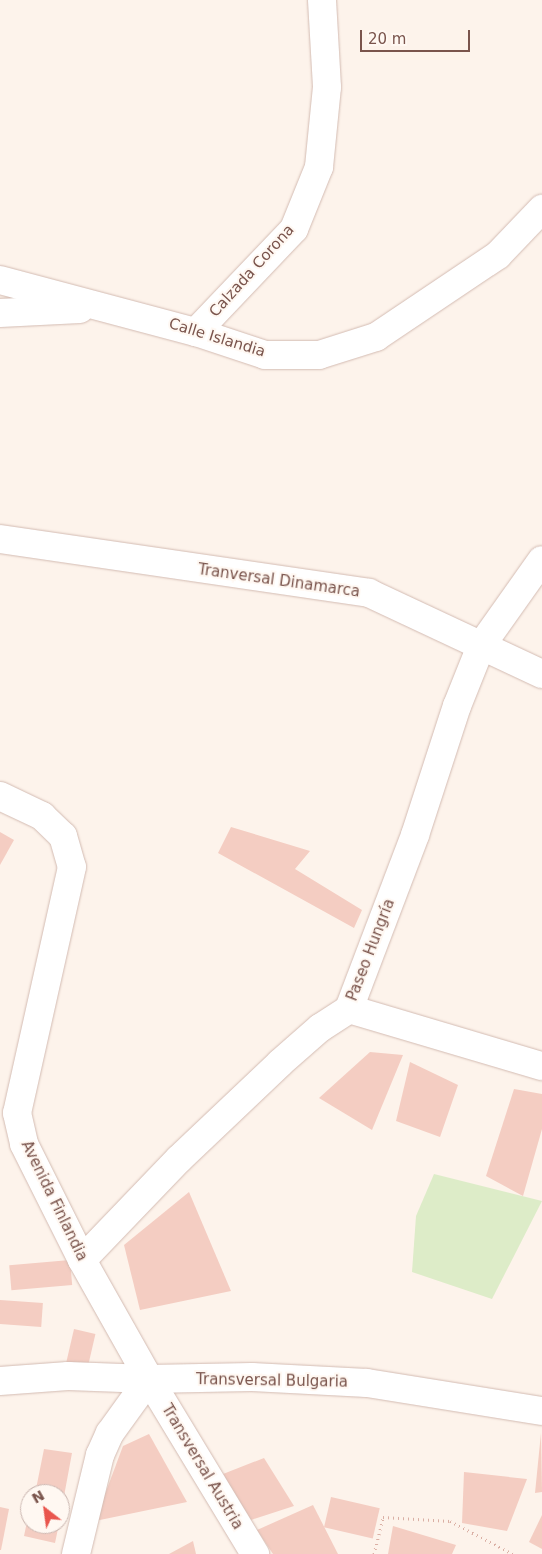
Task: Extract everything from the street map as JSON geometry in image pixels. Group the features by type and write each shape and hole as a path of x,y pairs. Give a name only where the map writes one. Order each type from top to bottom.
{"street":[{"name":"Calzada Corona","path":"196,332 294,229 319,167 327,87 322,0"},
{"name":"Calle Islandia","path":"0,280 109,307 196,332 265,355 319,355 376,337 498,255 542,209"},
{"path":"0,313 109,307"},
{"name":"Tranversal Dinamarca","path":"0,539 369,593 542,674"},
{"name":"Paseo Hungría","path":"82,1260 179,1159 280,1063 320,1028 349,1009 415,835 457,706 481,646 542,560"},
{"name":"Avenida Finlandia","path":"0,796 42,816 63,836 72,867 17,1113 24,1144 82,1260 149,1380"},
{"path":"349,1009 542,1066"},
{"name":"Transversal Bulgaria","path":"0,1381 68,1376 149,1380 252,1377 367,1383 542,1411"},
{"path":"76,1554 100,1455 110,1434 149,1380"},
{"name":"Transversal Austria","path":"149,1380 255,1554"}],"path":[{"path":"374,1554 383,1517 450,1521 513,1554"}],"green space":[{"path":"434,1174 542,1201 492,1299 412,1272 416,1216"}],"building":[{"path":"231,827 310,851 295,869 362,910 354,928 218,853"},
{"path":"0,832 14,840 0,865"},
{"path":"370,1052 403,1055 372,1130 319,1098"},
{"path":"410,1062 458,1085 440,1137 396,1121"},
{"path":"514,1089 542,1094 542,1129 523,1196 486,1176"},
{"path":"189,1192 231,1291 140,1310 124,1245"},
{"path":"70,1260 72,1285 11,1290 9,1265"},
{"path":"0,1300 43,1303 41,1327 0,1324"},
{"path":"74,1329 95,1334 88,1368 66,1363"},
{"path":"541,1433 542,1492 535,1493"},
{"path":"149,1434 187,1502 95,1521 123,1446"},
{"path":"44,1449 72,1453 66,1484 37,1484"},
{"path":"264,1458 294,1506 251,1520 223,1474"},
{"path":"464,1472 527,1479 507,1531 462,1523"},
{"path":"331,1497 380,1508 373,1538 324,1527"},
{"path":"313,1505 338,1554 273,1554 257,1530"},
{"path":"0,1507 9,1509 1,1550 0,1550"},
{"path":"542,1515 542,1549 529,1542"},
{"path":"393,1526 456,1545 452,1554 388,1554"},
{"path":"24,1534 57,1534 55,1543 24,1536"},
{"path":"193,1541 196,1554 169,1554"}]}
